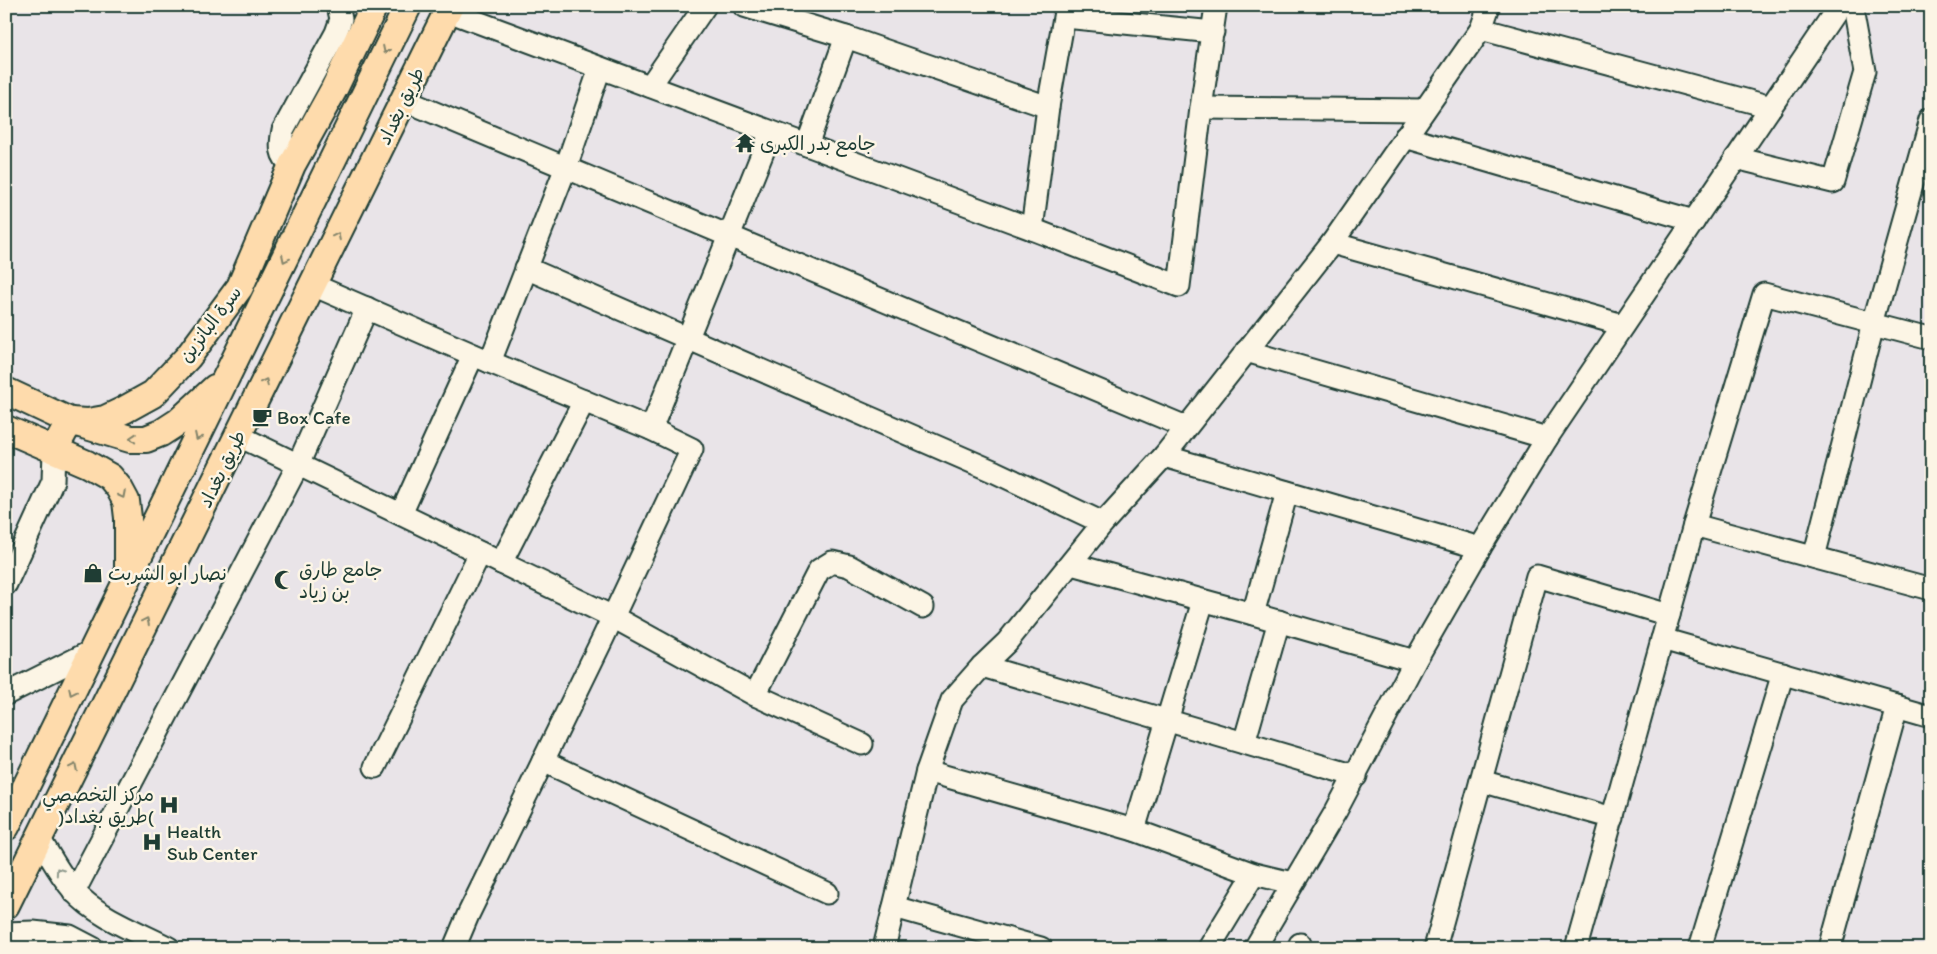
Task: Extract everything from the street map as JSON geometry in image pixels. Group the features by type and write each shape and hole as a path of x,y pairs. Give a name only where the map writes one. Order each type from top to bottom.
{"main road":[{"name":"سرة البانزين","path":"70,421 88,422 105,419 153,394 188,357 240,287 292,165 334,89 374,6"},
{"name":"طريق بغداد","path":"6,827 229,375 408,6"},
{"name":"طريق بغداد","path":"6,905 40,840 51,814 449,9"},
{"path":"6,391 70,421 130,439 146,439 161,433 178,422 229,375"},
{"path":"54,450 70,421"},
{"path":"6,429 87,464 110,477 119,488 126,501 128,518 128,579"}],"street":[{"path":"292,165 281,152 280,142 283,130 336,33 341,19 338,6"},
{"path":"650,86 705,6"},
{"path":"744,6 846,37 1048,107"},
{"path":"449,9 600,68 1032,228 1179,286 1201,108 1216,6"},
{"path":"884,948 927,771 952,700 982,666 1007,642 1103,523 1164,456 1332,242 1481,29 1489,6"},
{"path":"1255,948 1356,776 1415,661 1480,548 1547,438 1839,6"},
{"path":"1736,158 1833,182 1865,72 1853,6"},
{"path":"1032,228 1048,107 1066,12 1213,32"},
{"path":"1481,29 1771,106"},
{"path":"807,145 846,37"},
{"path":"401,514 482,358 526,268 566,167 600,68"},
{"path":"404,100 1186,427"},
{"path":"1201,108 1424,110"},
{"path":"1814,557 1874,323 1931,120"},
{"path":"651,429 689,339 771,132"},
{"path":"1405,137 1694,221"},
{"path":"1332,242 1623,325"},
{"path":"526,268 995,472 1103,523"},
{"path":"313,285 651,429 692,449 613,617 468,915 454,948"},
{"path":"1576,948 1694,525 1764,294 1931,338"},
{"path":"74,892 298,464 367,308"},
{"path":"1246,351 1547,438"},
{"path":"501,563 584,401"},
{"path":"239,436 613,617 755,695 862,744"},
{"path":"6,584 53,482 54,450"},
{"path":"1164,456 1480,548"},
{"path":"1253,614 1287,492"},
{"path":"1694,525 1931,589"},
{"path":"375,767 480,553"},
{"path":"755,695 819,570 832,562 849,566 923,607"},
{"path":"1071,564 1279,621 1415,661"},
{"path":"1435,948 1537,576 1669,615"},
{"path":"1134,830 1203,600"},
{"path":"1244,743 1279,621"},
{"path":"1662,639 1931,716"},
{"path":"6,694 92,651"},
{"path":"982,666 1356,776"},
{"path":"1700,948 1783,673"},
{"path":"1830,948 1897,706"},
{"path":"543,761 827,893"},
{"path":"927,771 1134,830 1254,874 1292,883"},
{"path":"1481,781 1613,818"},
{"path":"40,840 74,892 90,907 169,948"},
{"path":"1209,948 1254,874"},
{"path":"894,907 1040,948"},
{"path":"66,942 83,935 112,918"},
{"path":"6,933 33,932 93,948"}],"place":[{"name":"جامع بدر الكبرى","path":"745,143"},
{"name":"Box Cafe","path":"262,417"},
{"name":"نصار ابو الشربت","path":"93,573"},
{"name":"جامع طارق بن زياد","path":"284,580"},
{"name":"مركز التخصصي )طريق بغداد(","path":"169,805"},
{"name":"Health Sub Center","path":"152,842"}]}
